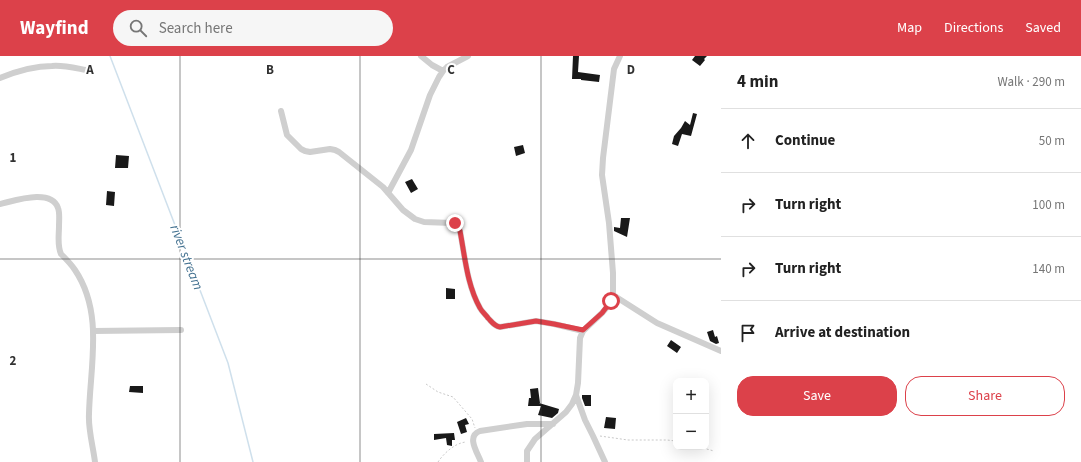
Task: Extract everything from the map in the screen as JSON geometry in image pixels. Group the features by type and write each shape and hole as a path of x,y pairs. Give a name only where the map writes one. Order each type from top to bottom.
{"street":[{"path":"421,56 432,65 443,71"},
{"path":"388,193 411,150 430,94 443,71 447,67 468,56"},
{"path":"527,462 527,451 534,439 553,424 572,404 576,395 578,383 580,338 583,330 608,306 613,295 613,273 609,223 602,175 614,69 620,56"},
{"path":"0,78 30,68 52,65 86,70"},
{"path":"281,111 286,132 293,141 305,151 335,150 383,187 403,210 418,221 452,223 457,225 460,231 468,278 481,309 496,326 500,327 536,321 583,330"},
{"path":"0,204 35,197 51,199 57,206 59,216 58,242 60,251 74,268 81,281 91,308 93,331 89,420 95,462"},
{"path":"613,295 657,323 721,351"},
{"path":"93,331 181,330"},
{"path":"576,395 585,420 605,462"},
{"path":"481,462 473,442 476,432 480,430 527,424 553,424"}],"path":[{"path":"426,384 438,392 452,397 472,419 476,432"},
{"path":"593,436 628,440 673,441"},
{"path":"438,462 457,444 473,442"},
{"path":"708,450 714,452"}],"building":[{"path":"573,56 579,56 578,72 600,75 599,82 572,79"},
{"path":"695,56 707,56 700,66 692,60"},
{"path":"693,113 697,114 691,136 682,134 678,146 672,144 674,136 685,121 690,125"},
{"path":"523,145 525,153 516,156 514,147"},
{"path":"116,155 129,156 128,168 115,168"},
{"path":"412,179 418,189 411,193 405,182"},
{"path":"107,191 115,192 114,206 106,205"},
{"path":"621,218 630,218 627,237 614,231 614,227 620,228"},
{"path":"446,288 455,289 455,299 446,299"},
{"path":"713,330 719,343 716,344 710,341 707,332"},
{"path":"671,340 681,347 677,353 667,346"},
{"path":"130,386 143,386 143,393 129,392"},
{"path":"538,388 539,403 559,409 558,413 552,418 538,415 541,406 528,406 529,398 531,398 530,389"},
{"path":"582,395 591,395 591,406 585,406"},
{"path":"606,417 616,418 615,429 604,428"},
{"path":"466,418 469,424 465,425 467,432 461,434 457,422"},
{"path":"454,433 455,440 452,440 452,446 447,445 446,438 434,440 434,434"}],"waterway":[{"name":"river stream","path":"110,56 228,363 253,462"}],"route":[{"path":"455,223 460,231 468,278 481,309 498,327 536,321 583,330 602,313 611,301"}]}
